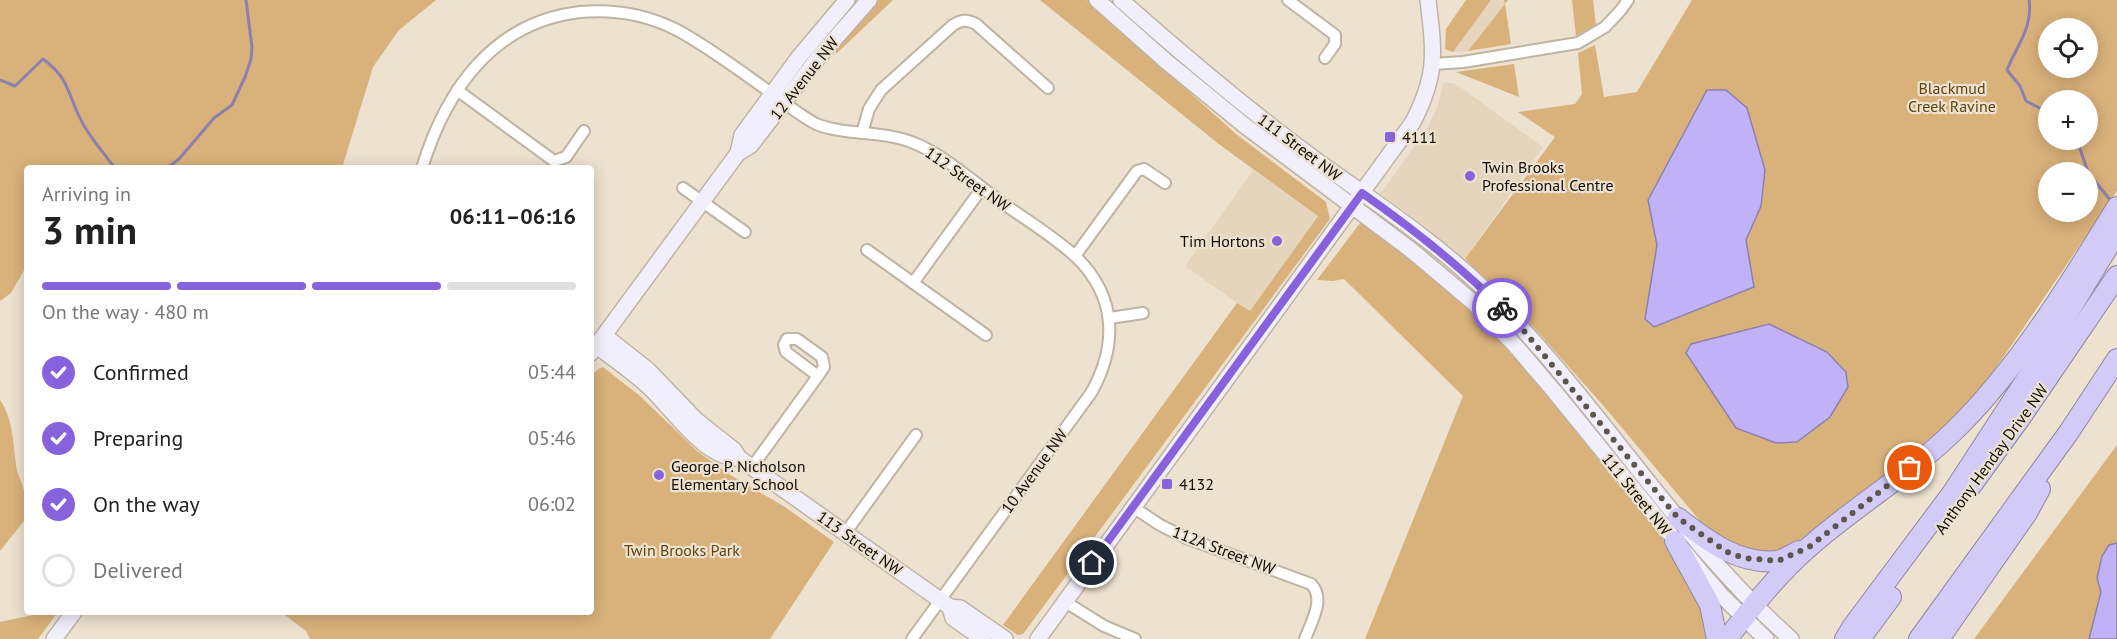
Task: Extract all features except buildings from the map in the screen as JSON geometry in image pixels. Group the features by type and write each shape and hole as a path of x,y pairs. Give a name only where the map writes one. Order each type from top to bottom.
{"highway":[{"path":"1845,639 1953,492 2043,354 2094,257 2117,207"},
{"path":"1727,639 1749,611 1809,547 1927,455 1980,404 2094,257 2117,232"},
{"name":"Anthony Henday Drive NW","path":"1860,639 2021,417 2115,279"},
{"path":"1918,639 2069,432 2117,359"},
{"path":"1939,639 2027,513 2069,432"},
{"path":"1678,518 1727,552 1744,558 1778,561 1809,547"},
{"path":"1675,541 1710,605 1717,639"}],"street":[{"name":"12 Avenue NW","path":"778,98 799,57 847,0"},
{"name":"12 Avenue NW","path":"598,345 738,153 742,135 818,58 869,0"},
{"name":"111 Street NW","path":"1098,0 1234,118 1453,284 1513,344 1714,588 1791,639"},
{"name":"111 Street NW","path":"1121,0 1250,110 1422,236 1466,273 1504,310 1525,332 1713,561 1766,639"},
{"path":"1288,0 1335,35 1335,44 1325,58"},
{"path":"1038,639 1413,122 1425,95 1433,64 1434,47 1428,0"},
{"path":"1433,64 1463,62 1578,43 1605,27 1628,0"},
{"name":"112 Street NW","path":"423,165 441,117 457,90 485,57 512,35 539,22 569,14 598,11 639,16 675,29 805,118 822,126 895,136 921,146 1075,256 1094,281 1106,304 1110,318"},
{"path":"862,133 869,109 881,90 953,25 964,20 976,24 1048,88"},
{"path":"457,90 554,161 566,157 584,131"},
{"path":"1075,256 1137,171 1144,169 1165,183"},
{"path":"683,188 745,232"},
{"path":"913,283 982,188"},
{"path":"867,250 986,335"},
{"path":"1110,318 1143,314"},
{"name":"10 Avenue NW","path":"912,639 945,604 1091,393 1106,362 1110,318"},
{"name":"113 Street NW","path":"598,345 648,370 696,420 746,462 945,604 960,608 1005,639"},
{"path":"746,462 818,376"},
{"path":"846,532 916,435"},
{"name":"112A Street NW","path":"1133,507 1176,533 1307,582 1317,591 1318,596 1305,639"},
{"path":"1065,601 1104,626 1135,639"},
{"name":"113 Street NW","path":"945,604 953,618 983,639"},
{"path":"54,639 72,615"}],"shaded area":[{"path":"1491,0 1504,0 1505,4 1468,51 1453,52"},
{"path":"1444,82 1456,84 1543,147 1465,259 1379,193 1427,129 1437,108"},
{"path":"1707,90 1726,90 1747,108 1765,170 1761,206 1746,240 1754,287 1654,327 1645,319 1657,245 1648,200"},
{"path":"1253,170 1318,215 1250,312 1185,266"},
{"path":"1769,324 1827,352 1846,372 1848,387 1830,417 1797,442 1776,443 1736,428 1686,353 1691,344"},
{"path":"2117,543 2117,639 2089,639 2101,592 2097,578 2102,556 2109,545"}],"green space":[{"path":"0,0 436,0 399,30 373,67 343,165 24,165 24,270 11,293 0,301"},
{"path":"876,0 893,0 836,54 835,44"},
{"path":"1040,0 1087,0 1236,134 1326,202 1330,219 1023,634 1018,635 1003,625 1237,303 1250,311 1318,216 1220,145"},
{"path":"1466,0 1491,0 1453,52 1445,49 1446,29"},
{"path":"1572,0 1593,0 1596,25 1576,36"},
{"name":"Blackmud Creek Ravine","path":"1692,0 2117,0 2117,191 2098,219 2098,162 2038,162 2038,222 2096,222 1987,381 1950,424 1869,491 1790,547 1772,553 1737,549 1705,527 1602,404 1520,312 1465,259 1555,137 1518,112 1575,104 1582,94 1578,53 1595,45 1604,97 1637,92"},
{"path":"1505,4 1511,44 1468,51"},
{"path":"1514,64 1519,97 1456,72"},
{"path":"1363,219 1451,291 1508,345 1616,482 1670,544 1706,607 1712,639 1365,639 1463,396 1344,279 1317,280"},
{"name":"Twin Brooks Park","path":"603,367 640,396 697,451 732,476 785,507 834,542 770,639 310,639 306,631 285,615 594,615 594,373"},
{"path":"0,400 10,423 16,467 24,492 24,521 0,551"},
{"path":"2117,445 2117,639 1974,639"},
{"path":"33,615 56,615 38,639 0,639 0,622"}],"waterway":[{"path":"171,165 179,159 214,118 232,105 245,77 252,47 246,0"},
{"path":"2029,0 2029,19 2007,70 2020,86 2026,101 2038,107"},
{"path":"0,80 15,86 43,59 62,78 86,128 113,165"},
{"path":"2080,150 2085,162"},
{"path":"2098,185 2112,202"}],"way so far":[{"path":"1502,308 1525,332 1678,518 1727,552 1754,560 1778,561 1809,547 1910,468"}],"place":[{"name":"4111","path":"1390,137"},
{"name":"Twin Brooks Professional Centre","path":"1470,176"},
{"name":"Tim Hortons","path":"1277,241"},
{"name":"George P. Nicholson Elementary School","path":"659,475"},
{"name":"4132","path":"1167,484"}],"route":[{"path":"1092,563 1362,193 1422,236 1466,273 1502,308"}]}
